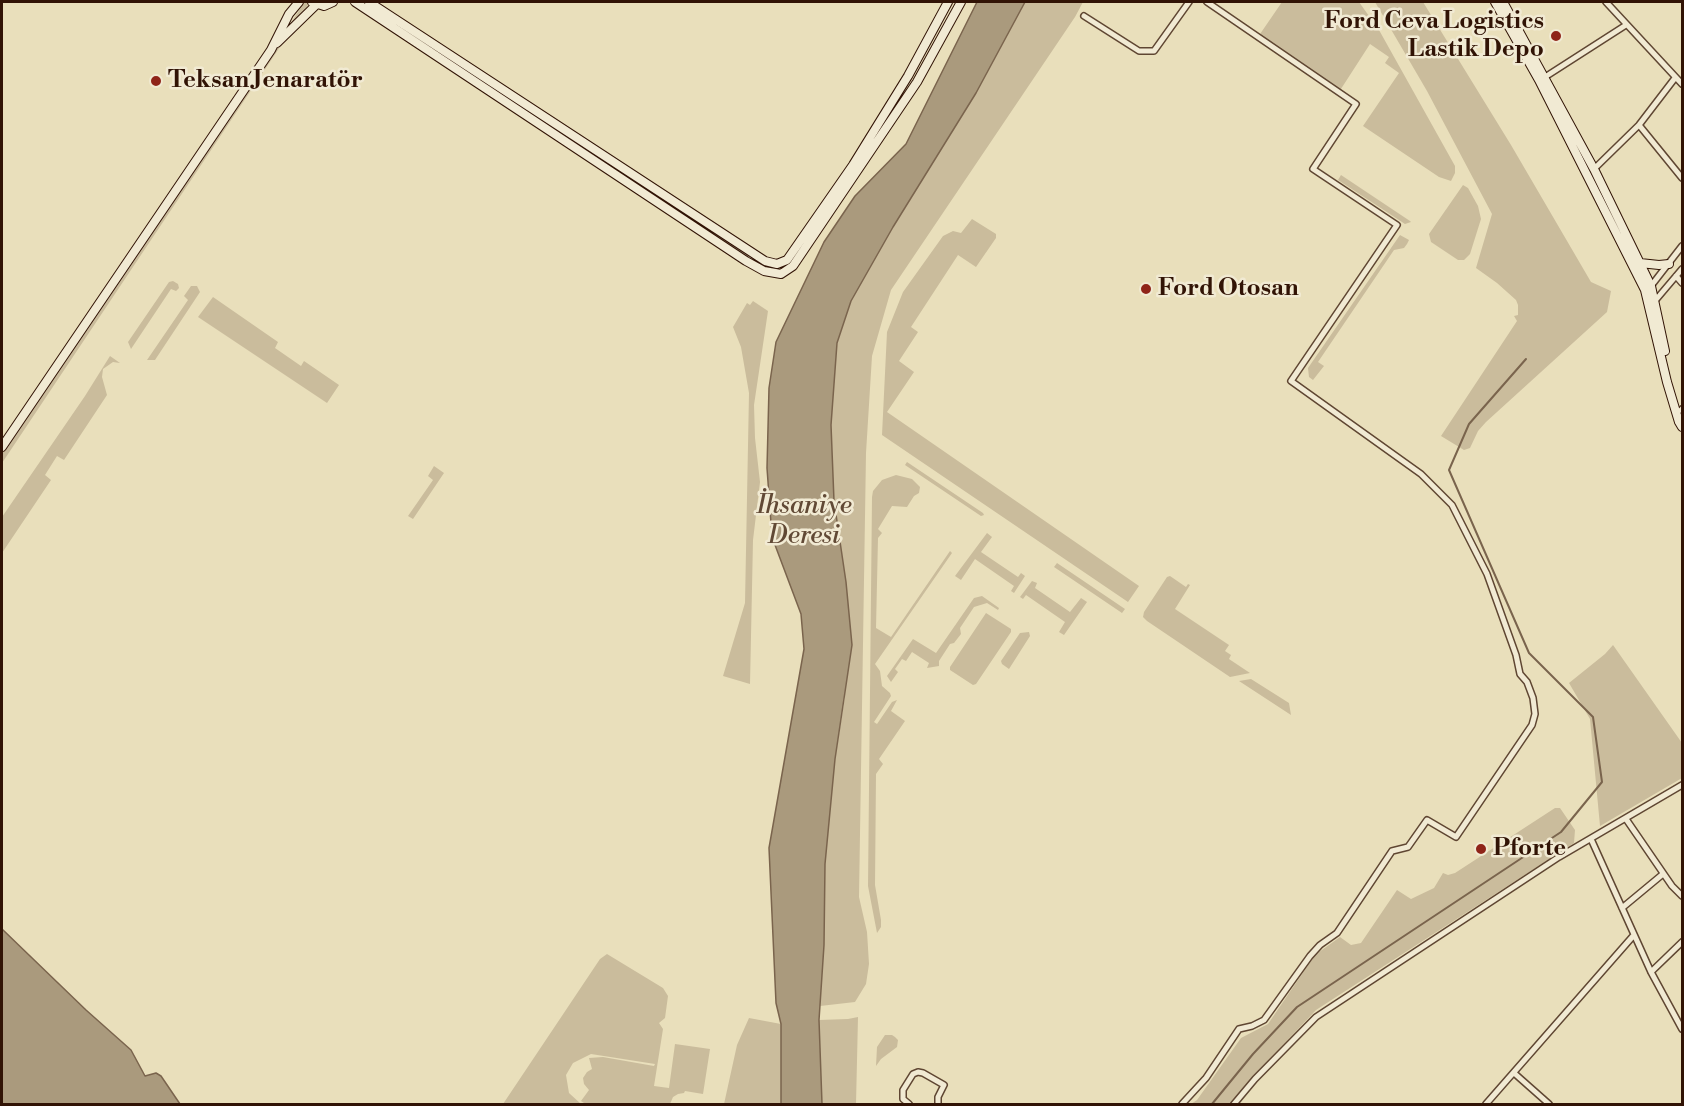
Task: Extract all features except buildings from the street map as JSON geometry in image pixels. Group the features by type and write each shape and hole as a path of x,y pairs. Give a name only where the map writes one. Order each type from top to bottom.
{"main road":[{"path":"2,447 271,50 289,14 299,2"},
{"path":"271,50 314,3 324,6 333,2"},
{"path":"355,2 746,261 764,271 781,274 793,266 917,82 961,2"},
{"path":"369,2 765,261 777,264 788,260 853,165 908,76 948,2"},
{"path":"1495,2 1561,121 1645,290 1667,382 1679,422 1683,427"},
{"path":"1503,2 1594,169 1651,285 1671,381 1682,412"},
{"path":"1640,263 1669,264"}],"street":[{"path":"1084,16 1139,51 1154,51 1189,2"},
{"path":"1182,1104 1206,1078 1239,1029 1264,1020 1310,956 1320,945 1337,933 1392,852 1408,848 1427,820 1456,837 1532,725 1535,714 1533,698 1527,682 1520,674 1516,655 1487,574 1452,505 1421,474 1291,381 1397,225 1313,169 1356,104 1207,2"},
{"path":"1606,2 1683,84"},
{"path":"1545,76 1626,25"},
{"path":"1594,169 1640,124 1675,78"},
{"path":"1640,124 1683,178"},
{"path":"1651,285 1683,246"},
{"path":"1654,302 1683,269"},
{"path":"1676,276 1683,283"},
{"path":"1234,1104 1255,1079 1316,1017 1559,857 1680,787 1683,794"},
{"path":"1626,819 1663,874 1683,896"},
{"path":"1591,839 1651,972 1683,1029"},
{"path":"1622,908 1663,874"},
{"path":"1486,1104 1634,935"},
{"path":"1651,972 1683,942"},
{"path":"909,1104 903,1100 903,1090 913,1074 918,1072 944,1085 938,1097 939,1104"},
{"path":"1514,1073 1549,1104"}],"shaded area":[{"path":"305,2 310,2 2,463 2,443"},
{"path":"1025,2 1083,2 891,290 872,356 866,453 859,897 867,932 869,964 866,984 855,1002 820,1006 825,864 835,759 845,697 846,582 834,501 831,425 837,343 851,301 893,227 976,93"},
{"path":"1282,2 1359,2 1379,30 1455,166 1455,173 1451,181 1439,177 1363,126 1399,73 1385,63 1389,57 1370,44 1339,92 1258,37"},
{"path":"1375,2 1423,2 1511,145 1591,282 1611,291 1607,312 1486,422 1478,431 1470,448 1464,450 1441,436 1517,321 1514,316 1518,315 1518,305 1516,300 1497,283 1476,268 1492,214 1427,91"},
{"path":"1341,175 1411,222 1405,224 1338,180"},
{"path":"1463,185 1468,188 1478,206 1481,219 1470,254 1464,260 1458,260 1431,242 1429,234"},
{"path":"972,219 996,234 996,238 976,267 958,255 911,327 918,332 899,361 914,372 887,412 1139,586 1128,602 882,435 887,332 903,292 943,236 953,231 961,233"},
{"path":"1400,235 1409,240 1407,244 1404,248 1394,250 1318,362 1324,366 1313,380 1309,377 1308,368"},
{"path":"173,281 178,284 179,288 176,291 171,289 131,349 128,342 169,282"},
{"path":"191,286 197,286 200,292 155,360 147,360 188,300 184,296"},
{"path":"213,297 278,342 275,348 301,366 304,361 339,385 327,403 198,317"},
{"path":"753,301 768,311 754,405 760,482 753,540 750,684 723,676 745,603 749,393 741,347 733,327 747,303 750,305"},
{"path":"110,356 120,363 113,362 103,369 102,377 107,395 64,460 57,456 45,475 51,480 2,553 2,517"},
{"path":"907,462 984,515 981,516 905,465"},
{"path":"434,466 444,473 413,519 408,516 433,480 428,476"},
{"path":"896,475 912,479 920,487 919,493 914,496 907,507 892,506 878,529 882,533 878,538 876,628 891,637 950,551 952,553 875,664 880,671 882,686 891,696 874,722 877,724 892,702 897,700 891,711 905,721 879,759 883,764 876,774 875,885 881,920 881,927 877,933 868,886 872,497 873,491 882,480"},
{"path":"987,533 992,537 981,552 1018,577 1021,573 1025,576 1014,593 1011,591 1014,586 975,559 961,580 955,576"},
{"path":"1057,563 1125,609 1122,613 1054,567"},
{"path":"1170,576 1186,587 1190,585 1175,609 1229,645 1225,651 1231,655 1229,659 1250,673 1230,677 1143,617 1167,577"},
{"path":"1032,581 1037,583 1035,588 1070,612 1081,598 1087,602 1064,635 1059,632 1065,622 1026,595 1023,599 1020,597"},
{"path":"982,596 999,608 998,610 987,603 974,607 960,628 961,634 954,643 950,644 939,661 939,666 927,668 929,663 912,652 906,661 902,659 895,669 898,672 891,682 887,676 913,639 936,653 974,598"},
{"path":"986,613 1011,629 1011,632 976,684 973,685 950,670 950,667"},
{"path":"1029,632 1030,636 1009,669 1001,661 1020,633"},
{"path":"1613,645 1682,743 1682,778 1600,826 1590,719 1569,683"},
{"path":"1251,679 1289,703 1291,715 1239,681"},
{"path":"1555,808 1560,808 1575,830 1574,843 1316,1010 1230,1104 1191,1104 1197,1100 1241,1038 1268,1024 1315,955 1340,937 1351,945 1361,943 1397,890 1411,899 1434,888 1443,873 1448,875 1455,873"},
{"path":"607,954 663,988 668,996 665,1018 659,1023 663,1029 654,1086 669,1088 675,1044 710,1049 703,1094 685,1091 673,1097 670,1104 584,1103 581,1101 589,1090 583,1078 592,1069 589,1058 603,1057 654,1066 655,1064 591,1054 573,1063 566,1075 569,1093 581,1104 503,1104 600,959"},
{"path":"858,1017 856,1104 822,1104 819,1020"},
{"path":"749,1018 781,1024 781,1104 724,1104 737,1045"},
{"path":"885,1035 892,1035 898,1040 897,1047 881,1059 876,1066 877,1047"}],"water":[{"name":"İhsaniye Deresi","path":"977,2 1025,2 976,93 893,227 851,301 837,343 831,425 834,501 846,582 852,645 835,759 825,864 824,945 819,1020 822,1104 781,1104 781,1024 776,1003 769,848 804,649 801,614 772,537 767,468 769,388 776,342 824,242 855,196 906,144"},
{"path":"2,929 131,1050 145,1076 156,1073 161,1076 180,1104 2,1104"}],"waterway":[{"path":"1212,1104 1253,1054 1297,1007 1561,832 1602,782 1593,717 1529,653 1449,470 1469,424 1526,359"}],"place":[{"name":"Ford Ceva Logistics Lastik Depo","path":"1556,36"},
{"name":"Teksan Jenaratör","path":"156,81"},
{"name":"Ford Otosan","path":"1146,289"},
{"name":"Pforte","path":"1481,849"}]}
